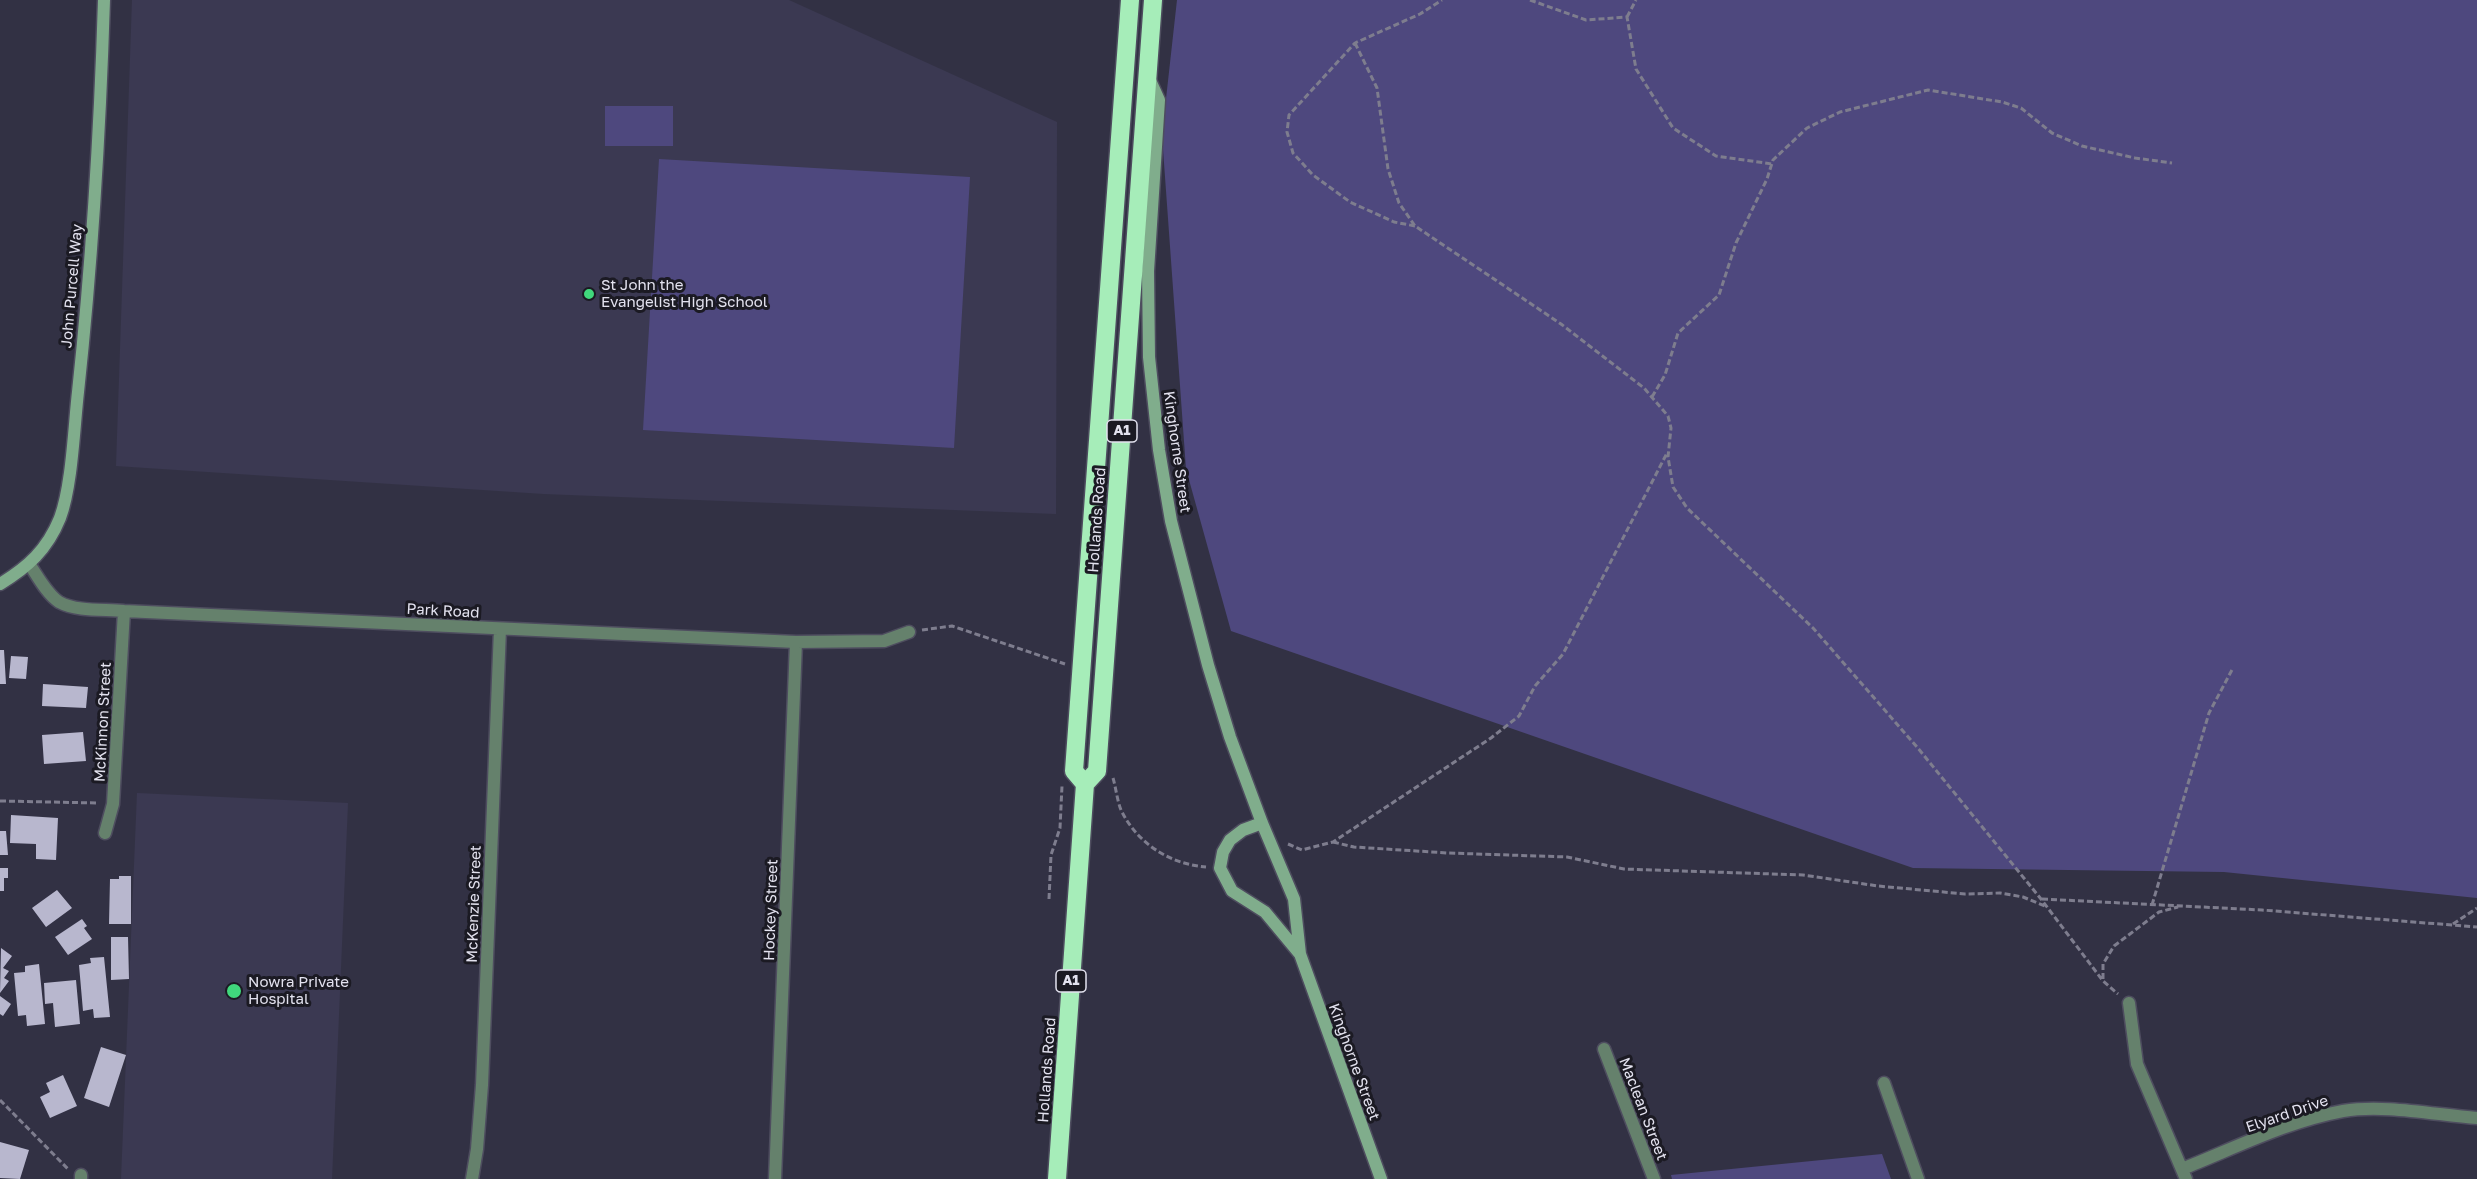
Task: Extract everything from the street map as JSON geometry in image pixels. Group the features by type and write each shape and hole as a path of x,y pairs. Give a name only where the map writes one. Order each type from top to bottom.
{"highway":[{"name":"Hollands Road","path":"1085,784 1074,771 1130,0"},
{"name":"A1","path":"1148,74 1153,0"},
{"name":"Hollands Road","path":"1057,1179 1085,784 1097,771 1148,74"}],"main road":[{"name":"John Purcell Way","path":"30,565 47,542 60,518 67,484 81,361 98,148 104,0"},
{"name":"Kinghorne Street","path":"1148,74 1159,100 1148,271 1149,357 1159,450 1171,521 1208,665 1262,823 1294,899 1300,954 1381,1179"},
{"path":"0,584 30,565"},
{"path":"1220,868 1223,852 1230,840 1243,830 1262,823"},
{"name":"Kinghorne Street","path":"1220,868 1232,891 1264,912 1300,954"}],"street":[{"name":"Park Road","path":"30,565 49,592 59,601 71,606 124,611 796,642 884,641 909,632"},
{"name":"McKinnon Street","path":"105,833 113,804 124,611"},
{"name":"McKenzie Street","path":"472,1179 482,1085 500,629"},
{"name":"Hockey Street","path":"776,1179 796,642"},
{"path":"2128,1003 2137,1064 2184,1174"},
{"name":"Maclean Street","path":"1604,1049 1654,1179"},
{"path":"1884,1083 1918,1179"},
{"name":"Elyard Drive","path":"2184,1174 2302,1121 2345,1111 2381,1110 2477,1118"}],"path":[{"path":"1415,226 1394,222 1350,202 1313,175 1293,153 1287,132 1289,115 1355,43 1420,14 1442,0"},
{"path":"1530,0 1586,20 1627,17"},
{"path":"1636,0 1627,17 1636,69 1673,128 1716,156 1772,164"},
{"path":"1355,43 1377,88 1388,169 1399,203 1415,226 1561,324 1644,388 1668,416 1671,428 1669,451 1673,487 1687,508 1813,628 1917,747 2041,899 2103,981 2128,1003"},
{"path":"1652,397 1665,375 1678,333 1719,295 1736,243 1767,179 1773,160 1807,128 1840,112 1928,90 2012,105 2021,108 2052,133 2082,146 2134,158 2172,163"},
{"path":"1281,840 1302,850 1333,842 1491,738 1519,716 1535,686 1563,654 1669,451"},
{"path":"909,632 952,627 1067,665"},
{"path":"2152,905 2209,713 2233,668"},
{"path":"1113,777 1121,809 1138,836 1154,850 1177,862 1220,868"},
{"path":"0,801 113,804"},
{"path":"1333,842 1353,847 1568,857 1624,869 1803,875 1878,886 1954,893 2000,893 2023,897 2046,906"},
{"path":"2041,899 2182,906 2477,927"},
{"path":"2103,981 2103,964 2114,946 2159,912 2182,906"},
{"path":"2452,924 2477,908"},
{"path":"0,1100 70,1171 81,1177"}],"shaded area":[{"name":"St John the Evangelist High School","path":"132,0 789,0 1057,122 1056,514 544,494 116,466"},
{"path":"1177,0 2477,0 2477,898 2224,872 1913,868 1231,631 1186,469 1162,135"},
{"path":"605,106 673,106 673,146 605,146"},
{"path":"659,159 970,177 954,448 643,430"},
{"name":"Nowra Private Hospital","path":"137,793 348,803 332,1179 121,1179"},
{"path":"1882,1154 1891,1179 1672,1179 1671,1175"}],"building":[{"path":"0,650 4,650 6,684 0,684"},
{"path":"11,656 28,657 26,679 9,678"},
{"path":"43,684 88,687 86,708 42,706"},
{"path":"83,732 86,761 44,764 42,735"},
{"path":"11,815 58,818 56,860 36,859 36,844 10,843"},
{"path":"0,831 6,831 8,855 0,855"},
{"path":"0,868 8,868 8,878 4,878 4,891 0,891"},
{"path":"119,876 131,876 131,924 109,924 110,879 119,879"},
{"path":"57,890 72,908 46,927 32,908"},
{"path":"82,919 87,926 84,928 92,939 68,955 55,937"},
{"path":"111,937 128,937 129,979 111,980"},
{"path":"1,948 12,956 3,968 9,971 4,978 9,981 0,993"},
{"path":"104,957 110,1017 94,1018 93,1009 83,1011 79,965 91,963 90,958"},
{"path":"39,964 45,1024 27,1026 26,1015 18,1016 14,973 25,972 25,966"},
{"path":"76,980 80,1024 55,1027 53,1003 45,1004 44,983"},
{"path":"0,996 11,1004 3,1016 0,1014"},
{"path":"101,1047 126,1055 109,1107 84,1098"},
{"path":"63,1075 77,1106 50,1118 40,1097 50,1092 46,1083"},
{"path":"0,1142 29,1150 20,1179 0,1178"}],"place":[{"name":"St John the Evangelist High School","path":"589,294"},
{"name":"Nowra Private Hospital","path":"234,991"}]}
